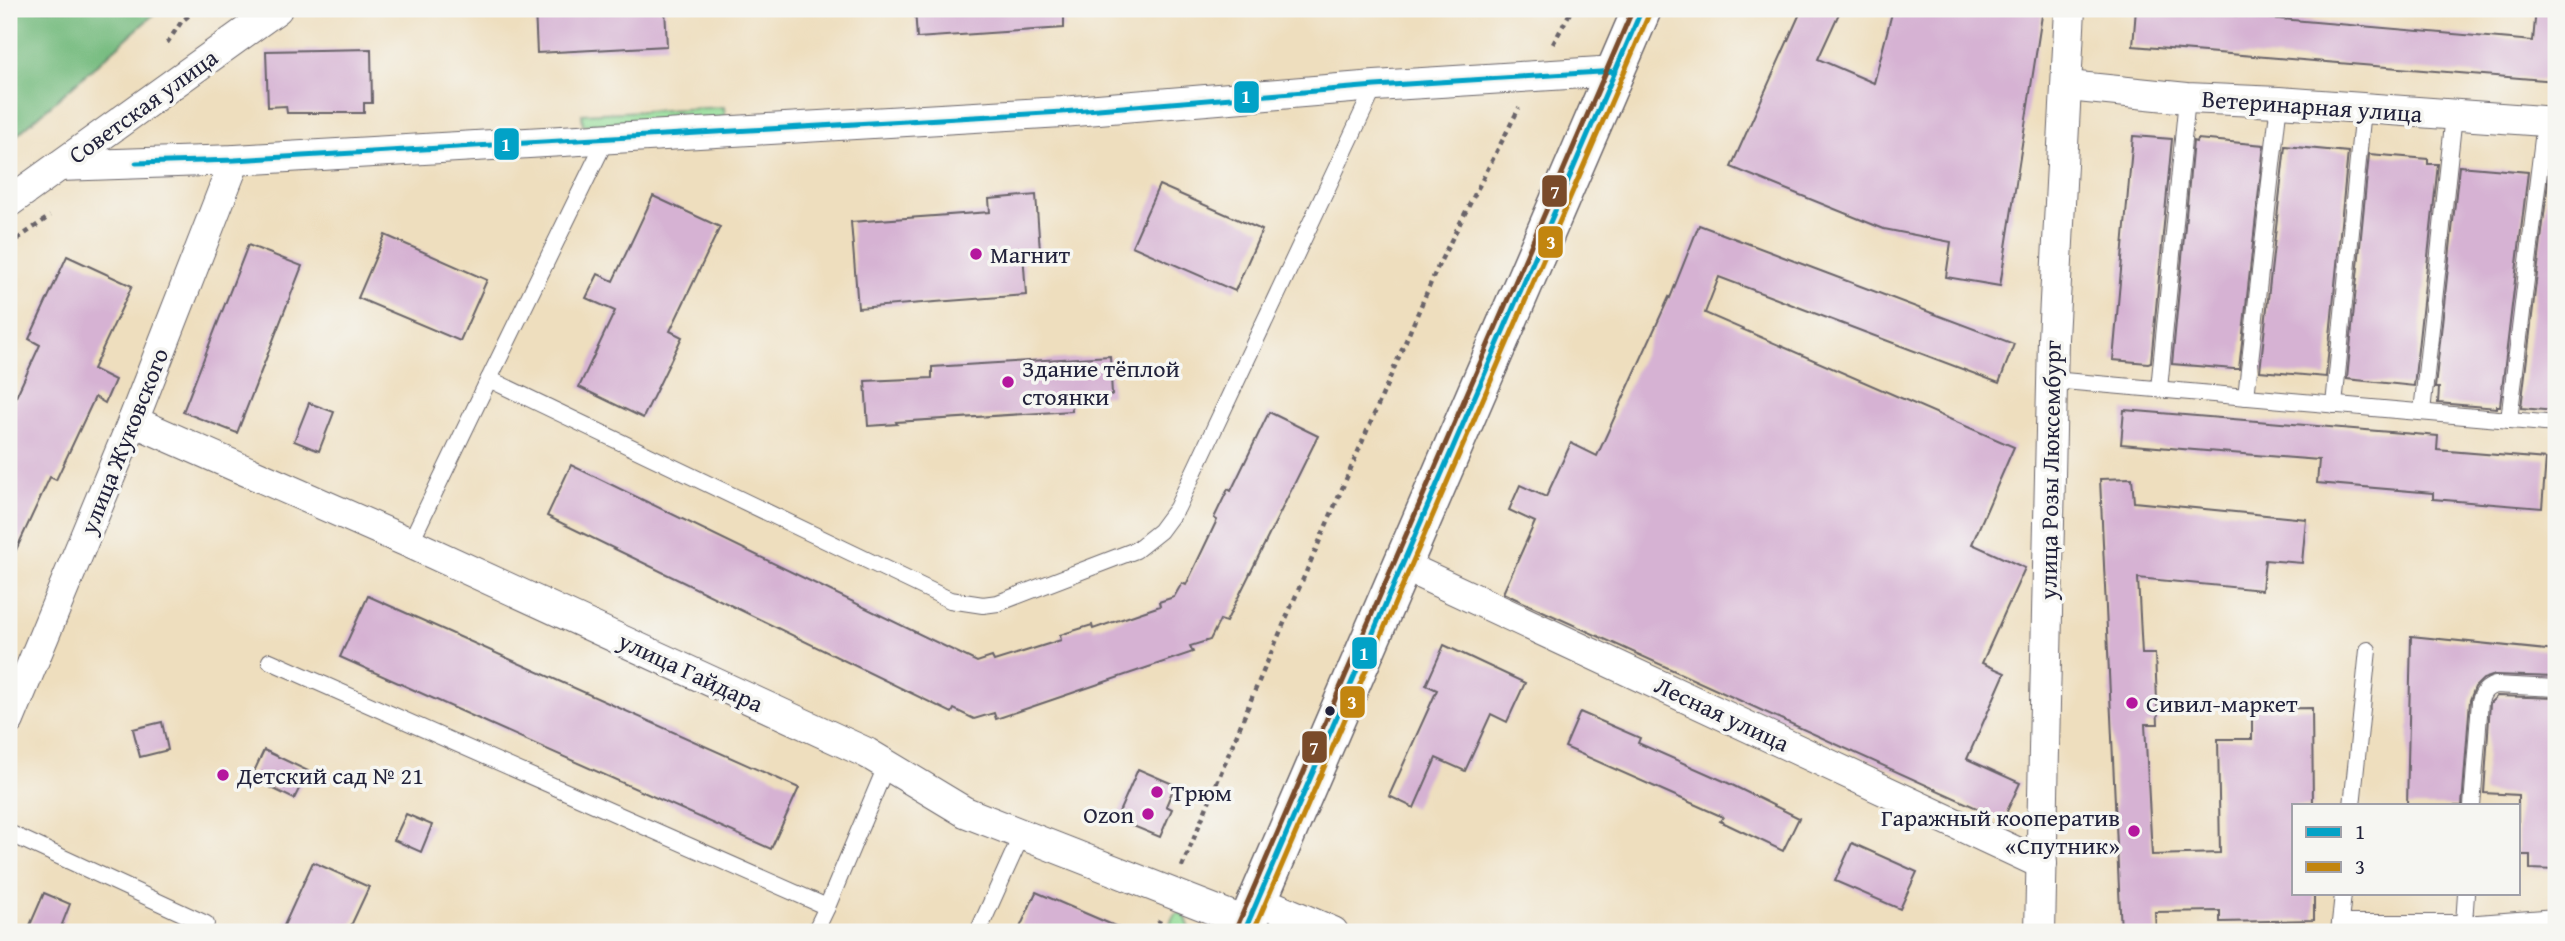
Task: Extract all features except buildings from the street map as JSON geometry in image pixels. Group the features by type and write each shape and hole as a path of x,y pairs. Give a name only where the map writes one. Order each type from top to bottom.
{"street":[{"name":"Советская улица","path":"9,202 277,9"},
{"path":"1250,918 1642,9"},
{"name":"улица Розы Люксембург","path":"2039,932 2053,339 2070,9"},
{"path":"59,166 235,160 1062,112 1375,86 1616,71"},
{"name":"Ветеринарная улица","path":"2068,86 2187,98 2550,122"},
{"name":"улица Жуковского","path":"9,720 133,421 235,160"},
{"name":"улица Гайдара","path":"133,421 410,543 867,753 965,812 1172,893 1250,918 1333,932"},
{"name":"Лесная улица","path":"1402,565 2042,864"}],"lane":[{"path":"489,379 950,600 983,605 1014,598 1136,550 1160,531 1177,508 1375,86"},
{"path":"2159,389 2187,98"},
{"path":"2246,397 2279,102"},
{"path":"2334,405 2363,108"},
{"path":"2423,412 2454,115"},
{"path":"2509,420 2550,122"},
{"path":"410,543 606,139"},
{"path":"2052,380 2556,424"},
{"path":"2352,804 2368,650"},
{"path":"270,661 827,907"},
{"path":"2472,804 2480,701 2483,694 2495,685 2556,688"},
{"path":"815,932 887,764"},
{"path":"9,833 206,924"},
{"path":"978,932 1021,834"},
{"path":"2343,895 2340,928 2556,917"},
{"path":"2464,923 2466,895"}],"path":[{"path":"167,43 182,20 197,9"},
{"path":"1154,932 1439,264 1572,9"},
{"path":"9,245 50,216"}],"green space":[{"path":"9,9 160,9 9,142"},
{"path":"724,107 725,118 583,125 582,114"},
{"path":"1181,912 1191,932 1166,932 1174,915"}],"transit line":[{"name":"7","path":"1236,929 1633,9"},
{"name":"1","path":"1244,932 1642,9"},
{"name":"3","path":"1253,932 1650,12"},
{"name":"1","path":"136,163 235,160 1062,112 1375,86 1616,71"}],"place":[{"name":"Магнит","path":"976,254"},
{"name":"Здание тёплой стоянки","path":"1008,382"},
{"name":"Сивил-маркет","path":"2132,703"},
{"name":"Детский сад № 21","path":"223,775"},
{"name":"Трюм","path":"1157,792"},
{"name":"Ozon","path":"1148,814"},
{"name":"Гаражный кооператив «Спутник»","path":"2134,831"}]}
